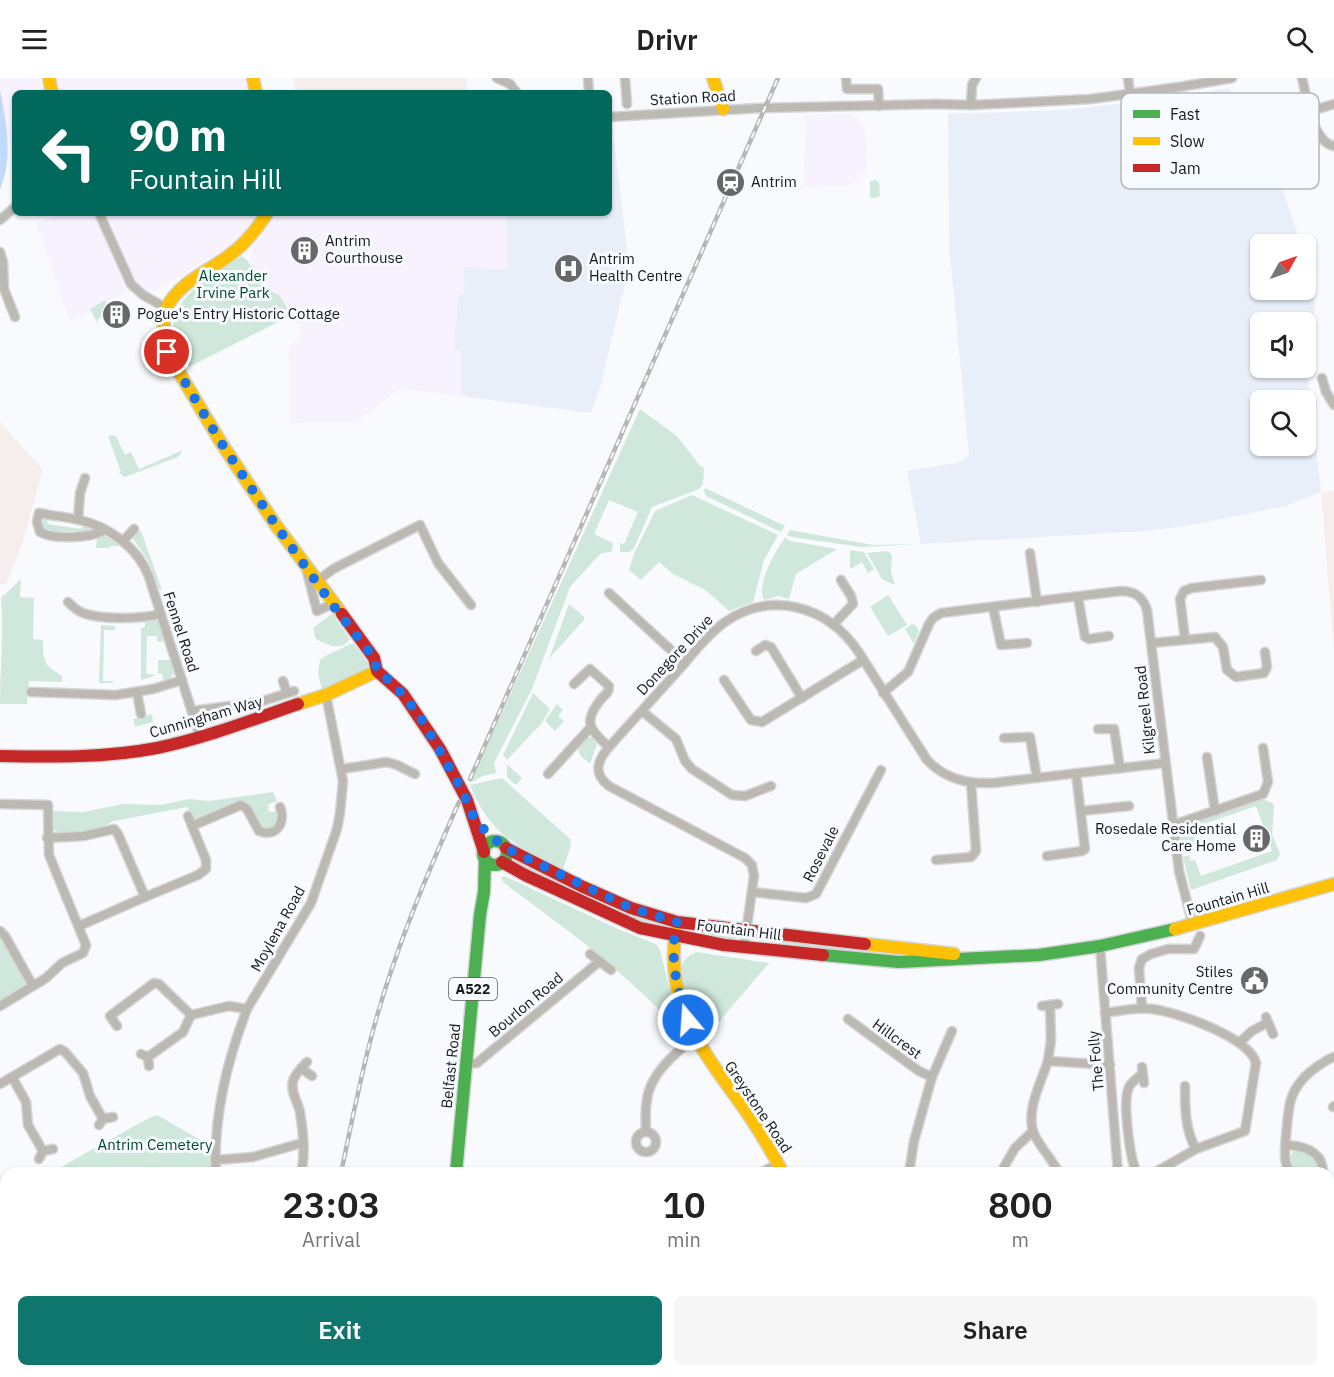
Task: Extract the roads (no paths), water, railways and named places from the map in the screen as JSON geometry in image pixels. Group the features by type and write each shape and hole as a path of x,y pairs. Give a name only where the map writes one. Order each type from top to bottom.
{"main road":[{"path":"713,78 723,109"},
{"path":"166,308 183,287 242,245 265,216"},
{"name":"A522","path":"166,308 164,335 167,352 219,439 306,568 374,658 377,671 403,694 415,710 462,790 474,818 484,855"},
{"name":"Cunningham Way","path":"0,756 82,757 156,748 200,738 326,695 377,671"},
{"name":"A522","path":"474,818 488,834 502,844 507,855 501,863"},
{"path":"501,863 490,863 484,855 489,843 502,844"},
{"name":"Fountain Hill","path":"502,844 581,886 631,908 677,922 988,958"},
{"name":"Belfast Road","path":"457,1167 484,891 484,855"},
{"name":"Fountain Hill","path":"501,863 640,928 744,947 899,962 1039,955 1100,946 1193,925 1334,884"},
{"name":"Belfast Road","path":"484,891 501,863"},
{"name":"Greystone Road","path":"677,922 672,951 674,972 696,1039 712,1066 750,1117 779,1167"}],"street":[{"path":"497,78 510,84 515,90"},
{"path":"625,78 627,104"},
{"path":"846,78 846,89 878,89 879,106"},
{"path":"971,105 972,85 976,78"},
{"path":"1128,78 1130,93"},
{"name":"Station Road","path":"1136,93 1232,78"},
{"path":"1302,78 1306,93"},
{"name":"Station Road","path":"612,117 779,107 971,105 1091,99 1121,95"},
{"path":"1319,109 1334,104"},
{"path":"1319,136 1327,144 1334,146"},
{"path":"0,220 12,210"},
{"path":"100,216 129,279 143,295 166,308"},
{"path":"0,252 3,262 4,289 15,317"},
{"path":"1322,378 1326,392 1334,405"},
{"path":"78,520 85,478"},
{"name":"Fennel Road","path":"105,530 88,536 44,535 38,530 39,513 78,520 105,530 135,552 144,565 200,738"},
{"path":"316,582 333,569 420,525 438,563 471,605"},
{"path":"123,542 134,529"},
{"path":"1030,553 1037,602"},
{"path":"306,568 317,611 332,604"},
{"path":"1185,639 1180,599 1184,591 1261,579"},
{"path":"834,624 853,603 841,580"},
{"name":"Kilgreel Road","path":"883,693 908,672 929,624 937,615 949,611 1121,591 1135,593 1146,607 1179,872 1193,925"},
{"path":"609,594 685,663"},
{"path":"1078,597 1085,638 1109,636"},
{"path":"68,602 80,612 92,615 160,614"},
{"name":"Donegore Drive","path":"744,947 754,870 747,859 603,781 598,774 597,766 609,747 685,663 720,625 733,617 777,605 795,607 816,614 834,624 863,660 918,748 931,764 946,775 971,783 993,783 1165,763"},
{"path":"993,607 1001,645 1027,643"},
{"path":"1152,644 1208,636 1218,639 1223,648 1226,668 1235,677 1264,673 1267,666 1265,652"},
{"path":"756,651 765,645 771,647 802,698"},
{"path":"724,680 748,717 754,722 762,722 863,660"},
{"path":"548,774 590,728 591,715 609,686 590,669 574,684"},
{"path":"31,692 117,695 182,680"},
{"path":"192,711 260,702 291,692 283,681"},
{"path":"137,692 141,714"},
{"name":"Moylena Road","path":"216,1167 215,1138 222,1097 239,1029 247,1009 311,903 337,829 343,792 342,769 326,695"},
{"path":"642,711 676,739 686,763 692,769 732,795 743,796 771,786"},
{"path":"1098,729 1112,727 1114,729 1120,768"},
{"path":"590,728 609,747"},
{"path":"1004,738 1030,737 1037,778"},
{"path":"1173,825 1259,796 1264,792 1268,782 1263,748"},
{"path":"1207,757 1215,811"},
{"path":"342,769 389,763 415,774"},
{"name":"Rosevale","path":"752,892 805,898 816,894 881,770"},
{"path":"1047,856 1085,850 1076,773"},
{"path":"936,860 971,857 976,851 971,783"},
{"path":"0,804 52,805 47,838 49,855 86,945 84,951 62,963 33,986 0,1006"},
{"path":"192,825 241,805 247,809 259,831 270,832 282,823 283,816 280,807"},
{"path":"1081,811 1129,806"},
{"path":"79,926 205,871 207,863 188,816"},
{"path":"47,838 84,836 110,829 115,830 145,897"},
{"path":"0,931 33,986"},
{"path":"1142,1008 1139,968 1142,959 1168,950 1194,949 1200,936"},
{"name":"The Folly","path":"1100,946 1118,1167"},
{"path":"590,954 611,970"},
{"name":"Bourlon Road","path":"466,1064 477,1063 600,962"},
{"path":"117,1026 110,1016 154,983 159,984 191,1015"},
{"path":"1050,1005 1051,1040 1048,1061 1034,1107 1033,1131 1055,1167"},
{"path":"146,1059 183,1032 191,1015 224,1006 247,1009"},
{"path":"1105,1012 1142,1008 1180,1016 1240,1042 1253,1055 1256,1063 1248,1098 1246,1128 1238,1134 1196,1149 1164,1167"},
{"name":"Hillcrest","path":"848,1020 919,1071 932,1077"},
{"path":"1240,1042 1267,1020 1273,1034"},
{"name":"Hillcrest","path":"910,1167 914,1141 932,1077 952,1031"},
{"path":"645,1131 646,1100 652,1082 667,1062 696,1039"},
{"path":"0,1084 56,1050 63,1051 83,1073 101,1122 113,1117"},
{"path":"1287,1167 1285,1162 1289,1103 1293,1091 1301,1080 1334,1057"},
{"path":"1048,1061 1110,1065"},
{"path":"301,1167 300,1112 292,1085 294,1077 304,1065 312,1076"},
{"path":"1135,1167 1132,1157 1127,1095 1131,1083 1143,1075"},
{"path":"12,1077 26,1102 28,1125 41,1155 53,1149"},
{"path":"1185,1086 1189,1136 1196,1149"},
{"path":"1008,1164 1021,1141 1033,1131"},
{"path":"215,1160 253,1156 302,1143"},
{"path":"1286,1145 1304,1146 1311,1150 1321,1161 1322,1167"}],"water":[{"path":"0,90 8,152 0,189"}],"railway":[{"path":"470,779 778,78"},
{"path":"342,1167 367,1055 385,989 414,908 459,802"}],"place":[{"name":"Antrim","path":"730,182"},
{"name":"Antrim Courthouse","path":"304,250"},
{"name":"Antrim Health Centre","path":"568,268"},
{"name":"Pogue's Entry Historic Cottage","path":"116,314"},
{"name":"Rosedale Residential Care Home","path":"1257,838"},
{"name":"Stiles Community Centre","path":"1254,981"}],"park label":[{"name":"Alexander Irvine Park","path":"233,284"},
{"name":"Antrim Cemetery","path":"155,1145"}]}
